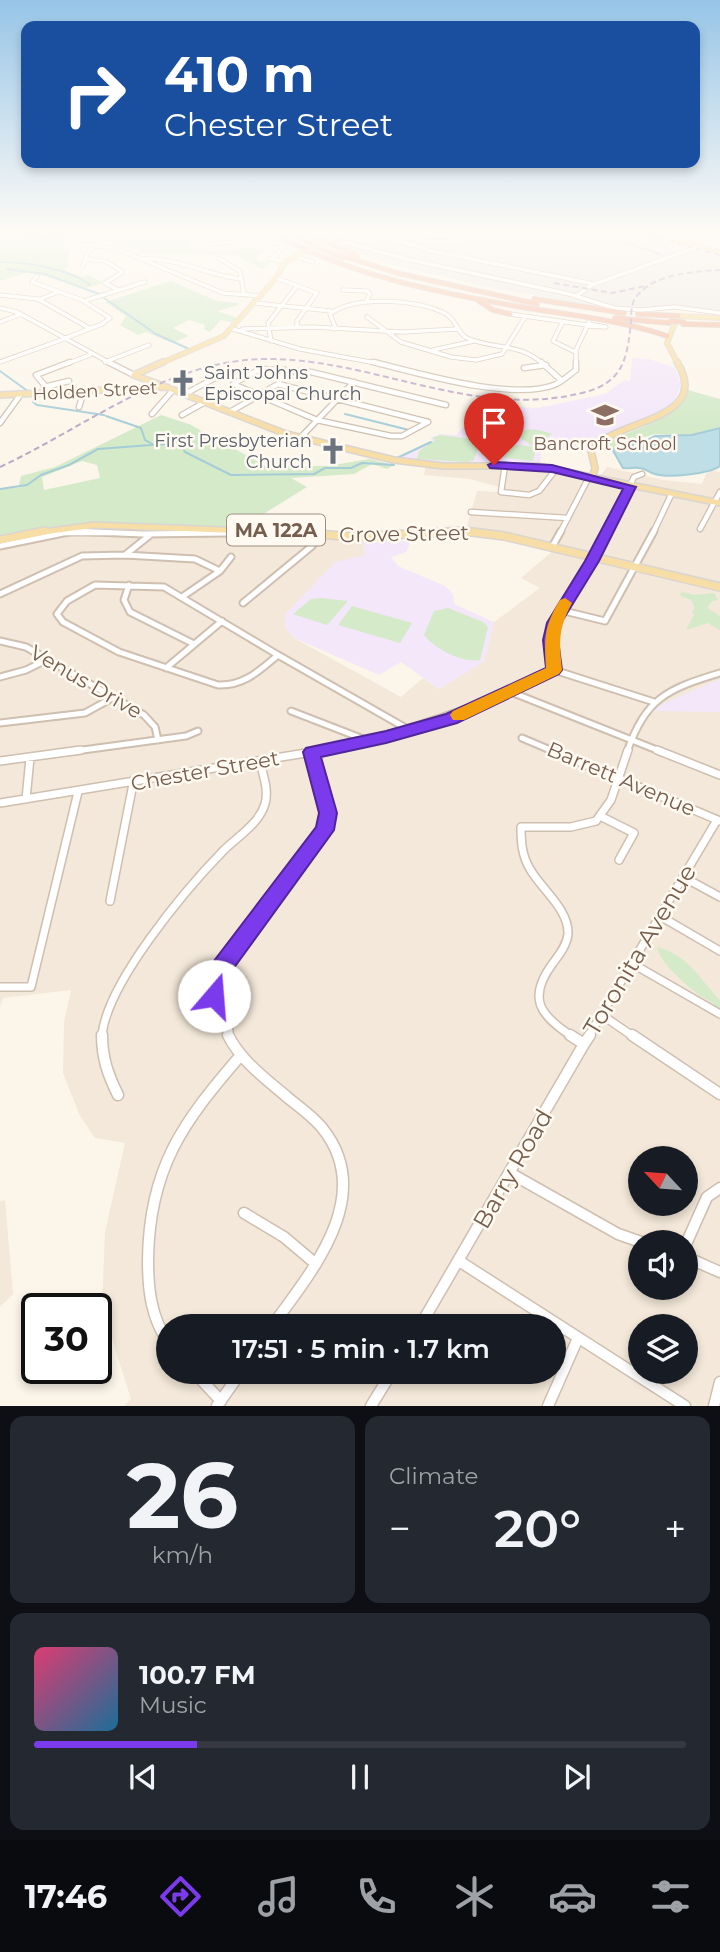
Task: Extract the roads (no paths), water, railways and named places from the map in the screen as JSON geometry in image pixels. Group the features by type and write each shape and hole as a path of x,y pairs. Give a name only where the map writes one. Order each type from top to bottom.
{"highway":[{"path":"471,299 509,314"},
{"path":"479,299 669,334"},
{"path":"497,299 670,322 682,319"},
{"path":"501,299 520,303"},
{"path":"515,299 547,306 670,322"},
{"path":"517,299 547,306"},
{"path":"535,299 633,314 682,319 720,319"},
{"path":"489,308 488,303 498,303"}],"main road":[{"path":"134,376 213,342 233,329 259,299"},
{"path":"592,478 595,468 591,451 597,442 654,419 679,399 685,383 675,361 669,334 682,319"},
{"path":"134,376 170,388"},
{"path":"150,388 157,384"},
{"name":"Holden Street","path":"0,395 170,388 300,438 411,463 556,469 630,487 717,502"},
{"name":"Grove Street","path":"0,540 71,527 154,531 244,528 362,537 464,531 504,536 720,587"}],"street":[{"path":"27,299 38,300 89,328"},
{"path":"2,360 63,339 110,318 82,299"},
{"path":"87,300 91,299"},
{"path":"271,341 268,323 287,299"},
{"path":"297,327 313,299"},
{"path":"586,299 612,307 635,310 683,308 720,319"},
{"path":"255,303 331,311 345,304 366,302 432,309 451,317 463,336 474,341 531,353 561,380"},
{"path":"0,308 22,314 134,376"},
{"path":"682,319 683,308"},
{"path":"331,311 330,318 336,329"},
{"path":"0,322 22,314"},
{"path":"233,329 271,341 486,388 533,390 547,387 577,368 575,352 588,324 562,323 509,314"},
{"path":"367,317 401,342 453,358 474,360 498,356 526,317"},
{"path":"562,323 553,341 575,352"},
{"path":"233,329 297,327 434,332 458,329"},
{"path":"433,350 440,346 466,345 474,341"},
{"path":"105,362 149,345"},
{"path":"51,393 36,375 91,354"},
{"path":"524,368 546,365"},
{"path":"278,384 428,422 396,437 317,420 233,385 246,375 261,369 285,370 316,373 446,405"},
{"path":"230,412 278,384 285,370"},
{"path":"185,394 215,378"},
{"path":"44,387 69,381"},
{"path":"300,438 354,382"},
{"path":"152,414 170,388"},
{"path":"79,407 84,391"},
{"path":"0,423 21,394"},
{"path":"181,415 205,402"},
{"path":"505,465 501,492 535,495 541,491 556,469"},
{"path":"642,474 634,478 594,557 560,610 551,634 554,670 654,702"},
{"path":"552,547 592,478"},
{"path":"700,529 717,502 720,492"},
{"path":"560,610 605,621 636,568 671,495"},
{"path":"471,512 568,519"},
{"path":"0,546 73,531 227,533"},
{"path":"125,555 154,531"},
{"path":"243,603 312,546 320,534"},
{"path":"0,594 82,556 125,555 195,559 220,571"},
{"path":"181,597 220,571 230,557"},
{"path":"278,655 246,682 232,686 218,685 119,652 57,617 63,603 89,587 105,584 164,587 411,731"},
{"path":"129,585 124,600 130,612 194,644"},
{"path":"166,668 222,621"},
{"name":"Venus Drive","path":"0,641 19,644 114,697 152,722 158,740"},
{"path":"0,677 26,670 48,659"},
{"name":"Chester Street","path":"0,803 260,762 411,731 451,718 554,670"},
{"path":"584,1044 552,1021 541,1008 537,989 565,944 568,929 563,915 524,860 521,827 586,825 602,817 608,808 617,776 643,715 654,702 720,673"},
{"path":"511,692 720,775"},
{"path":"0,723 85,713 114,697"},
{"path":"291,711 368,741"},
{"path":"0,761 187,736 198,731"},
{"name":"Barrett Avenue","path":"522,738 719,820"},
{"path":"214,996 222,968 325,830 328,813 312,752"},
{"path":"26,799 30,758"},
{"path":"118,1095 110,1081 101,1047 107,1009 123,978 183,895 262,811 266,791 260,762"},
{"path":"110,901 133,784"},
{"path":"0,987 31,986 78,792"},
{"path":"602,817 634,833 619,860"},
{"name":"Toronita Avenue","path":"584,1044 719,820"},
{"path":"685,878 720,897"},
{"path":"660,916 720,951"},
{"path":"633,964 720,1014"},
{"path":"602,1015 720,1094"},
{"path":"229,1031 228,1036 241,1055 323,1129 335,1147 344,1186 338,1226 316,1264 281,1314"},
{"name":"Barry Road","path":"427,1314 584,1044"},
{"path":"156,1322 148,1286 147,1242 152,1195 175,1139 241,1055"},
{"path":"510,1173 628,1237"},
{"path":"692,1230 707,1197 720,1188"},
{"path":"244,1213 284,1237 316,1264"},
{"path":"459,1261 685,1406"},
{"path":"698,1262 720,1272"},
{"path":"548,1406 578,1338"},
{"path":"713,1406 720,1382"},
{"path":"204,1384 219,1403 232,1384"},
{"path":"371,1406 385,1384"}],"water":[{"path":"720,428 720,466 698,473 661,475 641,468 623,468 612,449 629,448 634,443 644,442 655,436 692,435"}],"waterway":[{"path":"105,299 156,334 189,349"},
{"path":"0,371 29,392"},
{"path":"35,395 37,398 33,402 37,405 104,415"},
{"path":"345,414 409,430"},
{"path":"106,416 141,428 145,440 152,444"},
{"path":"397,458 431,442"},
{"path":"0,489 27,485 41,475 69,465 98,449 164,444 182,447 185,452 231,475 314,474 325,468 351,468 362,463 394,465 392,463"},
{"path":"598,448 614,450"}],"railway":[{"path":"0,467 159,384 193,371 227,363 263,359 303,361 343,367 461,394 501,399 541,399 582,393 606,383 620,368 625,359 635,299"}],"place":[{"name":"Saint Johns Episcopal Church","path":"183,383"},
{"name":"Bancroft School","path":"605,415"},
{"name":"First Presbyterian Church","path":"333,451"}]}
